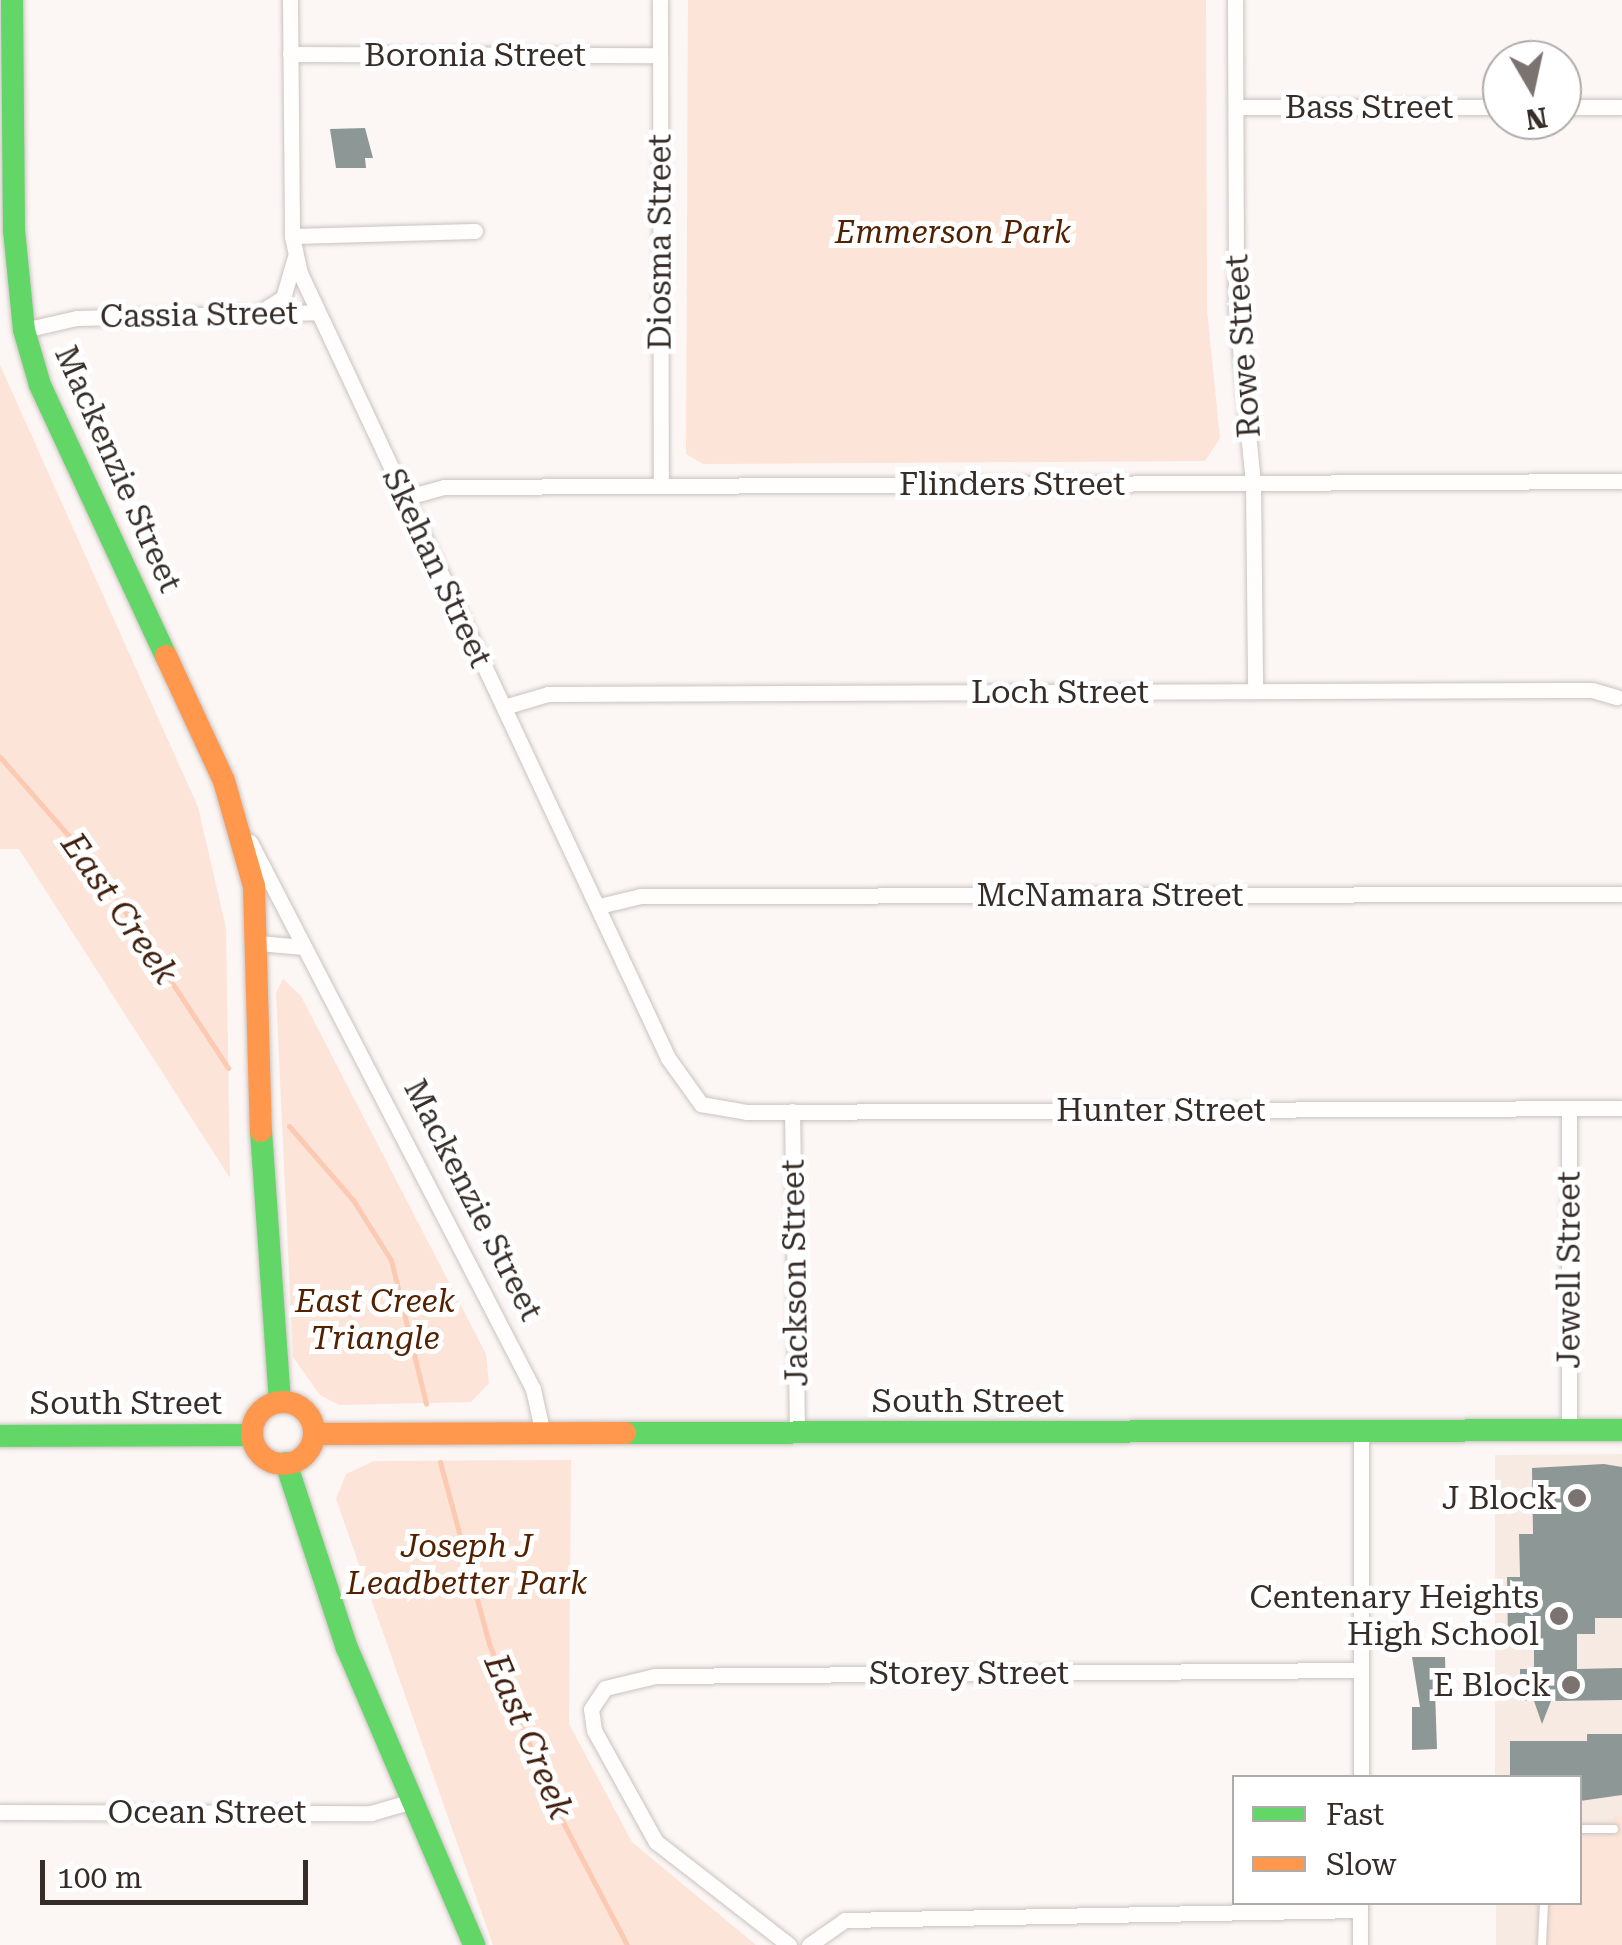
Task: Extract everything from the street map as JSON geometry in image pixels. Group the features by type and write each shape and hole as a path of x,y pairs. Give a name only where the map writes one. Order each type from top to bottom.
{"main road":[{"name":"Mackenzie Street","path":"12,0 16,281 24,330 40,385 241,825 258,943 258,1105 280,1402"},
{"path":"280,1402 304,1410 314,1434 306,1454 286,1464 260,1453 252,1435 263,1410 280,1402"},
{"name":"South Street","path":"314,1434 1622,1430"},
{"name":"South Street","path":"0,1436 252,1435"},
{"path":"286,1464 318,1572 474,1945"}],"street":[{"name":"Skehan Street","path":"290,0 292,236 316,312 668,1058 701,1104"},
{"name":"Diosma Street","path":"660,0 661,484"},
{"name":"Rowe Street","path":"1235,0 1236,307 1253,484 1255,691"},
{"name":"Boronia Street","path":"290,54 659,55"},
{"name":"Bass Street","path":"1236,107 1482,107"},
{"path":"1582,107 1622,107"},
{"path":"292,236 475,230"},
{"path":"251,318 283,298 296,256"},
{"name":"Cassia Street","path":"24,330 77,318 251,318 316,312"},
{"name":"Flinders Street","path":"404,498 444,486 1622,481"},
{"name":"Loch Street","path":"504,706 548,694 1592,690 1620,700"},
{"name":"Mackenzie Street","path":"241,825 532,1388 543,1434"},
{"name":"McNamara Street","path":"599,906 641,896 1622,894"},
{"path":"258,943 304,948"},
{"name":"Hunter Street","path":"701,1104 792,1111 1622,1108"},
{"name":"Jewell Street","path":"1569,1109 1569,1430"},
{"name":"Jackson Street","path":"792,1111 796,1434"},
{"path":"1361,1432 1361,1775"},
{"name":"Storey Street","path":"789,1945 656,1842 607,1758 591,1710 605,1688 655,1676 1362,1670"},
{"name":"Ocean Street","path":"0,1812 371,1813 412,1801"},
{"path":"808,1945 845,1920 1360,1906 1360,1945"}],"lane":[{"path":"1582,1829 1614,1829"},
{"path":"1542,1945 1544,1905"}],"shaded area":[{"name":"Centenary Heights High School","path":"1622,1454 1622,1945 1496,1945 1496,1905 1582,1905 1582,1775 1495,1775 1495,1455"}],"green space":[{"name":"Emmerson Park","path":"688,0 1206,0 1207,311 1220,438 1205,461 703,464 686,454"},
{"path":"0,365 198,807 226,928 230,1178 19,849 0,849"},
{"name":"East Creek Triangle","path":"283,979 301,996 486,1354 489,1383 471,1402 339,1405 320,1395 293,1357 276,993"},
{"name":"Joseph J Leadbetter Park","path":"571,1460 569,1724 632,1842 756,1945 493,1945 336,1499 346,1474 374,1461"},
{"path":"1614,1816 1622,1816 1622,1945 1546,1945 1549,1905 1582,1905 1582,1837 1614,1836"}],"building":[{"path":"365,128 373,158 365,158 366,168 336,168 330,129"},
{"path":"1604,1464 1622,1467 1622,1618 1595,1618 1595,1634 1577,1634 1577,1669 1622,1668 1622,1700 1551,1701 1542,1724 1534,1701 1520,1701 1520,1669 1534,1669 1534,1642 1508,1643 1507,1577 1520,1577 1519,1534 1533,1534 1532,1468"},
{"path":"1412,1657 1445,1657 1446,1691 1435,1691 1437,1749 1412,1750 1412,1707 1420,1707"},
{"path":"1587,1734 1622,1734 1622,1795 1582,1801 1582,1775 1510,1775 1510,1741 1587,1741"}],"waterway":[{"name":"East Creek","path":"0,757 95,866 228,1068"},
{"name":"East Creek","path":"289,1126 353,1200 391,1260 426,1404"},
{"name":"East Creek","path":"440,1462 489,1644 556,1809 627,1945"}],"traffic: fast":[{"path":"12,0 14,230 24,330 40,385 166,656"},
{"path":"261,1131 280,1402"},
{"path":"625,1433 1622,1430"},
{"path":"0,1436 252,1435"},
{"path":"286,1463 347,1648 474,1945"}],"traffic: slow":[{"path":"166,656 224,781 254,886 261,1131"},
{"path":"283,1402 305,1411 314,1433 305,1455 283,1464 261,1455 252,1433 261,1411 283,1402"},
{"path":"314,1434 625,1433"}],"place":[{"name":"J Block","path":"1577,1498"},
{"name":"Centenary Heights High School","path":"1559,1616"},
{"name":"E Block","path":"1571,1685"}]}
